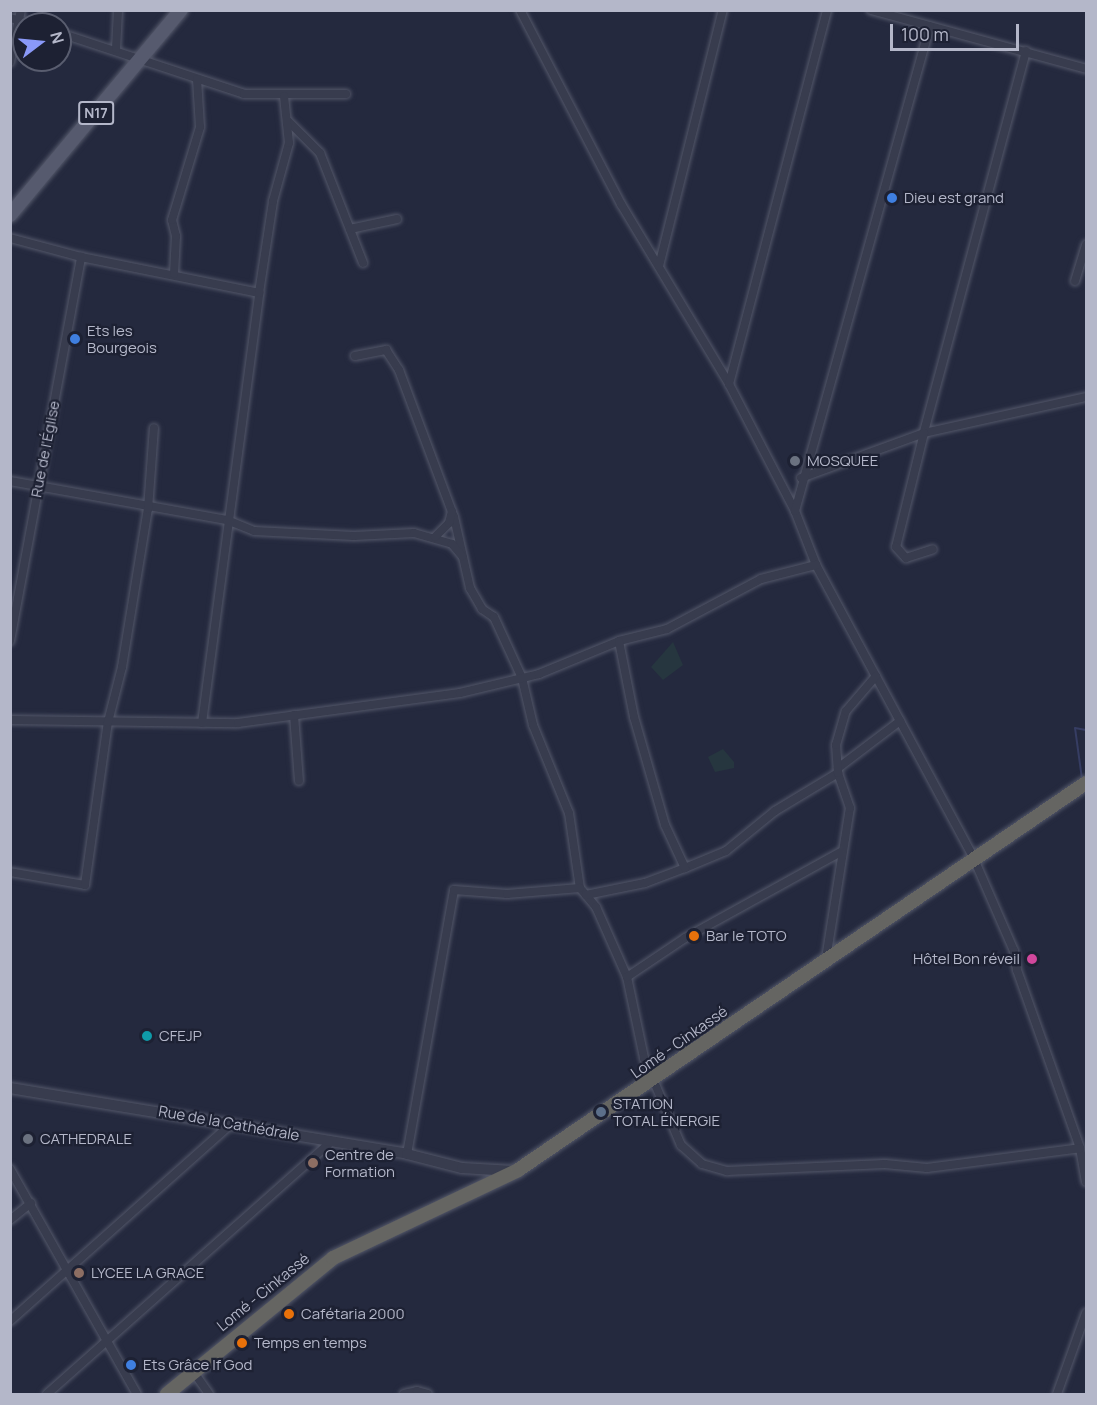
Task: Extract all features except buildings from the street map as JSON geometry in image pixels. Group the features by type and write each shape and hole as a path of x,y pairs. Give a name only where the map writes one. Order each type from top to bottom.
{"highway":[{"name":"Lomé - Cinkassé","path":"167,1395 192,1371 333,1258 518,1170 651,1082 826,959 1084,785"}],"main road":[{"name":"N17","path":"10,215 181,10"}],"street":[{"path":"116,49 118,10"},
{"path":"520,10 621,204 729,384 795,510 816,565 974,859 1014,951 1017,970 1080,1149 1086,1180"},
{"path":"659,266 723,10"},
{"path":"729,384 826,10"},
{"path":"871,10 1086,69"},
{"path":"795,510 801,478 930,26"},
{"path":"72,36 143,57 197,79 244,94 284,96 346,94"},
{"path":"10,62 12,45"},
{"path":"933,549 906,558 896,547 924,433 1026,51"},
{"path":"174,274 176,236 172,220 200,128 197,79"},
{"path":"202,723 227,520 252,363 259,293 289,122 284,96"},
{"path":"289,122 320,153 363,263"},
{"path":"350,229 397,219"},
{"path":"10,238 81,257 259,293"},
{"path":"1075,281 1086,245"},
{"name":"Rue de l'Église","path":"10,641 15,588 38,488 81,257"},
{"path":"355,356 378,349 393,357 452,511 470,588 482,609 494,617 522,678 533,725 569,813 584,891 596,907 627,977 651,1082 681,1145 702,1164 727,1171 885,1164 927,1168 1080,1149"},
{"path":"801,478 924,433 1086,397"},
{"path":"10,872 85,885 108,722 122,667 148,508 154,428"},
{"path":"10,481 148,508 227,520 254,531 435,537 452,544 464,559"},
{"path":"435,537 449,523 452,511"},
{"path":"10,720 202,723 294,715 460,693 522,678 620,641 667,629 761,579 816,565"},
{"path":"620,641 634,717 665,825 685,868"},
{"path":"826,959 850,808 838,771 837,745 846,711 876,676"},
{"path":"294,715 299,781"},
{"path":"407,1154 453,890 507,894 584,891 645,883 685,868 726,851 775,811 838,771 900,721"},
{"path":"627,977 685,938 842,852"},
{"name":"Rue de la Cathédrale","path":"10,1088 407,1154 462,1168 518,1170"},
{"path":"10,1321 231,1124"},
{"path":"47,1395 332,1141"},
{"path":"10,1169 137,1395"},
{"path":"10,1220 31,1203"},
{"path":"1057,1395 1086,1314"},
{"path":"192,1371 209,1395"},
{"path":"404,1395 417,1391 428,1395"}],"shaded area":[{"path":"673,642 683,665 663,680 651,667"},
{"path":"723,749 734,762 734,768 715,772 708,757"}],"waterway":[{"path":"1082,779 1075,728 1086,730"}],"place":[{"name":"Dieu est grand","path":"892,198"},
{"name":"Ets les Bourgeois","path":"75,339"},
{"name":"MOSQUEE","path":"795,461"},
{"name":"Bar le TOTO","path":"694,936"},
{"name":"Hôtel Bon réveil","path":"1032,959"},
{"name":"CFEJP","path":"147,1036"},
{"name":"STATION TOTAL ÉNERGIE","path":"601,1112"},
{"name":"CATHEDRALE","path":"28,1139"},
{"name":"Centre de Formation","path":"313,1163"},
{"name":"LYCEE LA GRACE","path":"79,1273"},
{"name":"Cafétaria 2000","path":"289,1314"},
{"name":"Temps en temps","path":"242,1343"},
{"name":"Ets Grâce If God","path":"131,1365"}]}
